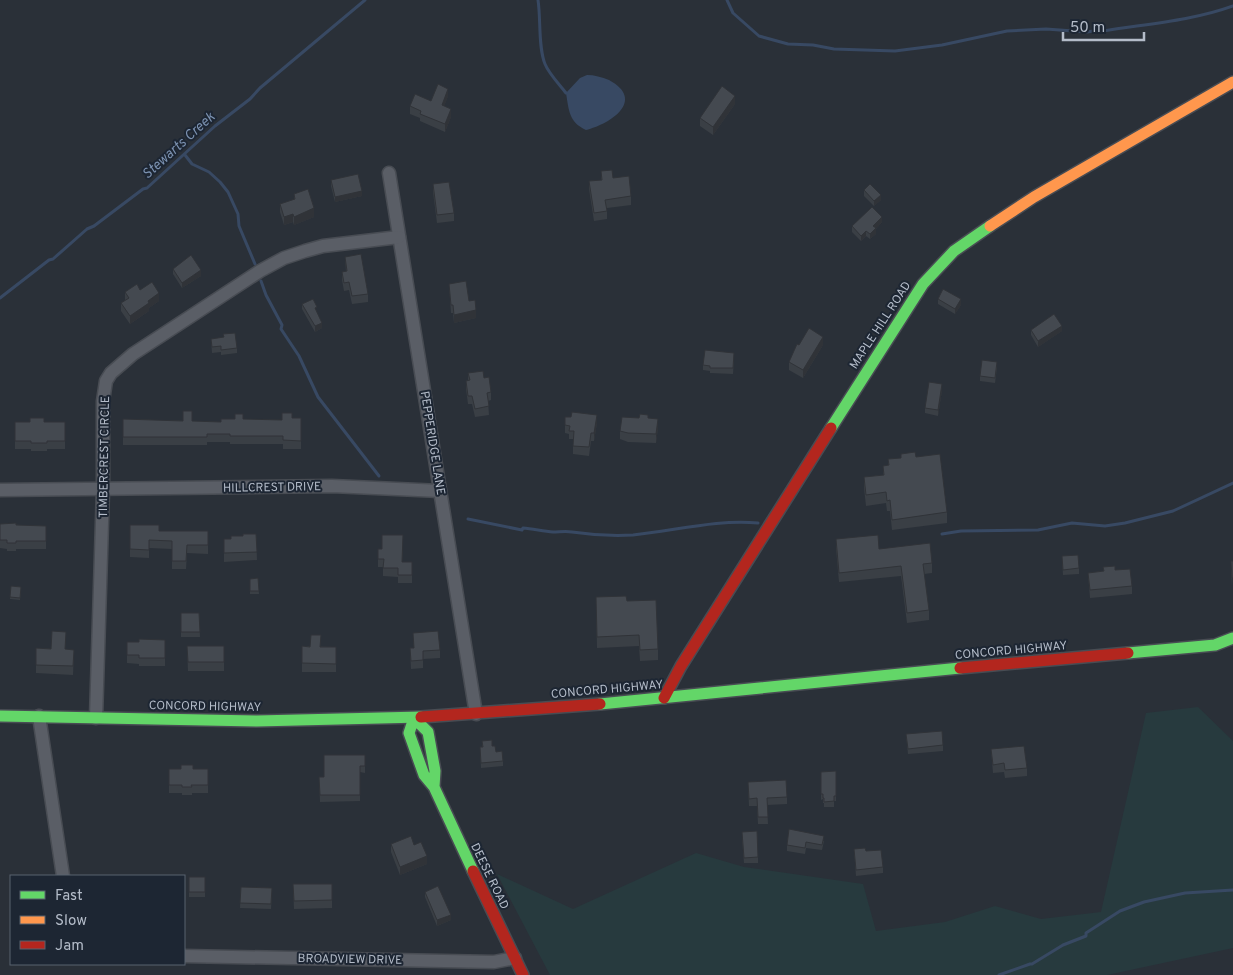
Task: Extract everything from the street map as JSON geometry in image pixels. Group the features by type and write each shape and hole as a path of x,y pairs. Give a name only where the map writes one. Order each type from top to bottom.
{"main road":[{"name":"MAPLE HILL ROAD","path":"664,698 681,666 900,318 915,295 938,267 954,251 1003,216 1233,82"},
{"name":"CONCORD HIGHWAY","path":"0,716 277,721 414,718 664,698 885,675 1215,645 1233,638"},
{"name":"CONCORD HIGHWAY","path":"1215,645 1233,652"},
{"name":"DEESE ROAD","path":"434,787 435,771 428,732 414,718 408,733 424,775 434,787 458,842 523,975"}],"street":[{"name":"PEPPERIDGE LANE","path":"389,173 476,714"},
{"name":"TIMBERCREST CIRCLE","path":"96,718 103,489 103,401 106,381 111,373 133,354 260,271 284,258 323,246 399,237"},
{"name":"HILLCREST DRIVE","path":"0,490 332,486 440,490"},
{"path":"39,716 63,875"},
{"name":"BROADVIEW DRIVE","path":"185,956 494,962 515,958"}],"green space":[{"path":"1198,707 1233,741 1233,948 1107,975 550,975 497,874 573,909 696,853 744,867 863,884 876,931 945,922 995,906 1041,919 1101,912 1146,713"}],"water":[{"path":"587,75 609,80 620,88 625,95 625,103 614,117 586,130 573,120 569,111 566,93 580,78"}],"building":[{"path":"438,84 448,89 442,105 451,109 445,124 420,114 421,111 410,106 415,94 431,101"},
{"path":"722,86 735,96 713,127 700,118"},
{"path":"612,170 613,178 629,176 631,196 605,200 607,211 594,213 589,181 602,180 601,171"},
{"path":"358,174 362,191 335,197 331,180"},
{"path":"449,182 454,213 437,215 433,184"},
{"path":"870,184 881,195 874,201 864,190"},
{"path":"308,189 314,208 294,217 293,214 284,217 280,204 295,199 294,194"},
{"path":"872,207 882,217 873,226 876,228 870,234 866,231 861,236 852,226"},
{"path":"361,254 368,294 352,296 349,282 344,283 342,272 347,271 345,257"},
{"path":"191,255 201,270 182,283 173,269"},
{"path":"466,281 469,301 475,300 476,310 454,315 449,284"},
{"path":"152,282 159,293 148,301 149,303 130,316 121,303 129,298 125,292 137,284 140,290"},
{"path":"943,289 961,299 955,309 938,299"},
{"path":"313,299 322,323 315,326 302,304"},
{"path":"1054,314 1062,326 1038,341 1031,330"},
{"path":"809,328 823,337 803,370 789,362 797,344 799,345"},
{"path":"235,333 237,348 221,350 221,346 212,347 211,339 224,337 223,334"},
{"path":"705,350 734,353 733,368 710,368 710,366 703,365"},
{"path":"982,360 997,362 995,378 980,376"},
{"path":"483,371 484,378 489,377 491,392 487,393 489,406 475,409 472,396 468,396 466,381 470,380 468,373"},
{"path":"929,382 942,384 938,410 925,408"},
{"path":"183,411 192,411 192,421 221,422 221,419 235,419 235,414 243,414 243,419 282,420 282,413 292,413 292,418 301,418 301,441 283,440 283,436 230,436 230,434 207,434 207,437 123,437 123,419 183,421"},
{"path":"572,412 597,415 589,447 573,446 574,431 569,431 570,426 565,425 565,417 571,417"},
{"path":"640,414 648,415 648,418 658,419 656,434 620,431 622,417 639,418"},
{"path":"30,418 44,418 44,422 65,422 65,441 31,443 31,441 15,441 15,422 30,422"},
{"path":"915,452 916,457 940,454 947,512 892,520 890,500 887,501 886,492 866,495 864,477 884,475 883,466 889,465 888,459 901,458 901,454"},
{"path":"16,523 16,525 46,526 46,541 16,541 16,543 7,543 7,540 0,540 0,524"},
{"path":"130,525 159,525 159,531 208,531 208,545 187,545 186,561 172,561 172,541 149,540 149,550 130,549"},
{"path":"243,534 256,534 257,552 224,553 224,539 231,539 231,536 243,536"},
{"path":"382,535 403,535 402,562 412,562 412,575 398,575 398,568 383,568 384,559 378,559 378,549 382,549"},
{"path":"878,535 879,549 930,543 932,563 923,564 929,610 907,613 901,566 839,573 836,539"},
{"path":"1078,555 1079,568 1063,570 1062,556"},
{"path":"1231,561 1233,561 1233,578 1232,578"},
{"path":"1115,566 1115,570 1130,569 1132,586 1090,590 1088,573 1104,571 1103,567"},
{"path":"258,578 259,591 250,591 250,579"},
{"path":"11,586 21,587 20,598 10,597"},
{"path":"626,596 627,601 656,600 658,649 640,650 639,635 597,637 596,597"},
{"path":"181,613 199,613 200,632 181,632"},
{"path":"52,631 66,632 65,649 74,650 73,666 36,665 36,648 51,649"},
{"path":"438,631 440,650 423,651 423,660 411,661 410,648 414,648 413,633"},
{"path":"311,635 321,635 320,647 336,647 336,664 302,663 302,646 310,647"},
{"path":"139,639 165,640 165,658 139,658 139,655 127,655 127,642 139,642"},
{"path":"187,646 224,646 224,662 188,662"},
{"path":"942,731 943,745 908,749 906,734"},
{"path":"492,740 492,746 495,746 496,752 502,751 503,761 481,763 480,747 483,747 482,741"},
{"path":"1024,746 1027,768 1005,770 1004,763 993,765 991,749"},
{"path":"324,755 365,755 365,766 360,766 360,795 320,795 319,777 324,777"},
{"path":"181,765 193,765 193,769 208,769 208,785 182,787 182,785 169,785 169,769 181,769"},
{"path":"836,771 836,796 834,796 834,801 824,802 823,794 821,794 821,772"},
{"path":"786,780 787,797 767,798 768,817 758,817 757,798 749,799 748,782"},
{"path":"789,829 824,836 822,845 806,842 805,848 787,845"},
{"path":"757,831 758,857 744,858 742,832"},
{"path":"411,836 414,845 421,842 427,856 400,867 391,844"},
{"path":"865,848 866,851 881,850 883,867 856,870 854,849"},
{"path":"189,877 205,877 205,892 189,892"},
{"path":"293,884 332,884 332,900 294,901"},
{"path":"438,886 451,915 437,920 425,892"},
{"path":"241,887 272,888 271,904 240,903"}],"waterway":[{"name":"Stewarts Creek","path":"0,298 49,260 53,259 87,229 147,188 215,126 250,99 260,88 365,0"},
{"path":"538,0 540,41 545,64 566,93"},
{"path":"727,0 733,13 759,36 788,44 813,45 834,49 895,51 942,45 1007,31 1046,29 1087,32 1103,31 1185,19 1233,6"},
{"path":"185,155 192,164 209,172 228,192 238,214 239,226 255,264"},
{"path":"261,281 266,295 282,325 281,329 299,356 318,397 379,476"},
{"path":"942,534 961,531 1038,530 1072,523 1105,526 1125,523 1173,511 1233,483"},
{"path":"468,519 522,530 523,528 553,532 610,535 633,535 727,523 758,523"},
{"path":"999,975 1032,964 1063,945 1086,936 1086,933 1120,911 1144,902 1185,893 1233,890"}],"traffic: fast":[{"path":"831,428 923,284 954,251 990,226"},
{"path":"1128,653 1215,645 1233,638"},
{"path":"600,704 960,668"},
{"path":"0,716 257,721 421,717"},
{"path":"434,787 435,771 428,732 414,718 409,733 424,775 434,787 473,871"}],"traffic: slow":[{"path":"990,226 1034,197 1233,82"}],"traffic: jam":[{"path":"664,698 681,666 831,428"},
{"path":"960,668 1128,653"},
{"path":"421,717 600,704"},
{"path":"473,871 523,975"}]}
